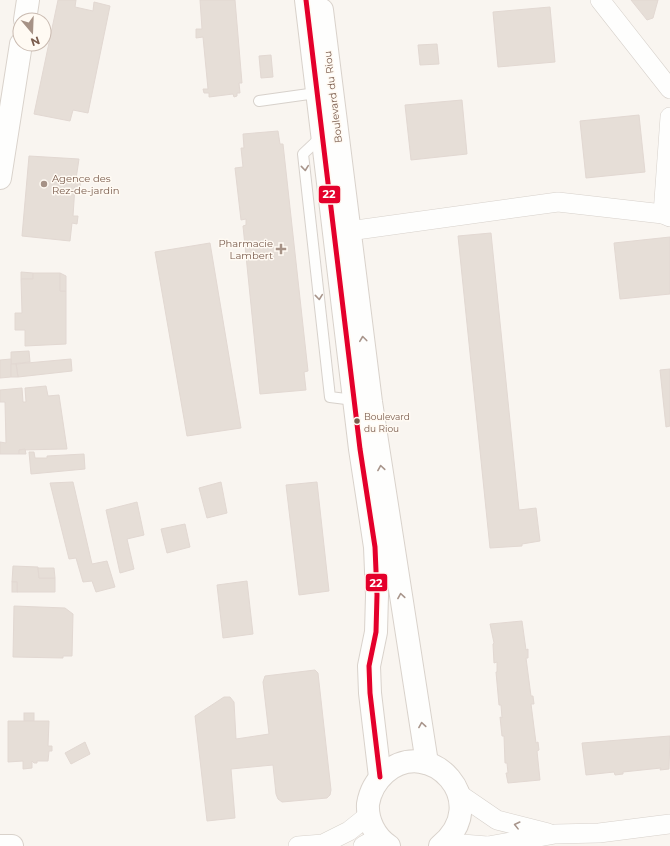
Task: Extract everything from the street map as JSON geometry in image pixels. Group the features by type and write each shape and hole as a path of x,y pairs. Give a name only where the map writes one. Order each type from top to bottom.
{"main road":[{"path":"26,12 28,0"},
{"name":"Boulevard du Riou","path":"306,0 354,400 375,547 377,595 376,632 369,666 370,693 380,777"},
{"name":"Boulevard du Riou","path":"321,0 371,402 427,763"},
{"path":"0,178 20,52"},
{"path":"377,843 369,815 368,804 372,790 380,777 390,769 402,764 414,762 427,763 441,770 452,780 459,794 461,806 460,818 456,829 445,843"},
{"path":"0,846 12,846"}],"street":[{"path":"600,0 670,89"},
{"path":"350,231 558,202 667,216 670,117"},
{"path":"459,794 497,820 555,834"},
{"path":"298,846 323,844 349,831 369,815"},
{"path":"445,843 488,846 555,834 599,833 670,824"}],"lane":[{"path":"259,101 316,93"}],"building":[{"path":"58,0 76,0 75,7 93,11 94,2 110,6 88,113 73,110 70,121 34,114 47,52 52,52 52,28"},
{"path":"200,0 235,0 242,83 239,83 240,93 237,93 237,96 234,97 233,94 209,97 209,93 204,93 203,89 208,89 203,37 196,38 196,29 202,29"},
{"path":"631,0 658,0 653,18 647,20"},
{"path":"550,7 555,62 498,67 493,12"},
{"path":"437,44 439,64 420,65 418,45"},
{"path":"271,55 273,77 261,78 259,56"},
{"path":"462,100 467,154 411,160 405,105"},
{"path":"639,115 645,172 586,178 580,121"},
{"path":"278,131 280,144 283,144 308,371 304,372 306,390 260,394 243,226 246,225 246,219 241,220 235,168 243,167 241,148 244,148 243,134"},
{"path":"29,156 79,159 76,179 81,179 80,187 75,186 73,216 78,216 77,224 72,223 70,241 22,236"},
{"path":"491,233 519,510 536,508 540,541 522,544 522,546 490,548 458,236"},
{"path":"670,237 670,294 620,299 614,243"},
{"path":"210,243 241,428 187,436 155,252"},
{"path":"21,272 33,273 33,279 21,279"},
{"path":"33,273 60,273 60,291 66,291 66,344 25,346 25,330 15,330 15,313 22,313 21,279 33,279"},
{"path":"60,273 66,276 66,291 60,291"},
{"path":"29,351 30,362 11,364 11,352"},
{"path":"11,359 11,377 0,378 0,360"},
{"path":"71,359 72,371 18,377 16,364"},
{"path":"11,364 16,364 18,377 11,377"},
{"path":"670,369 670,426 666,427 660,370"},
{"path":"46,386 48,396 59,395 67,449 19,450 19,454 0,454 0,442 6,443 5,402 0,402 0,390 22,388 23,402 26,402 25,388"},
{"path":"25,449 26,454 19,454 19,450"},
{"path":"29,452 34,452 35,458 84,454 85,469 31,474"},
{"path":"73,482 92,564 107,561 115,587 96,592 92,581 83,582 76,558 69,559 50,483"},
{"path":"221,482 227,513 207,518 199,488"},
{"path":"317,482 329,591 299,595 286,485"},
{"path":"137,502 144,535 127,539 134,569 120,573 106,510"},
{"path":"185,524 190,547 167,553 161,529"},
{"path":"13,566 38,567 39,578 55,578 55,592 17,592 17,582 12,582"},
{"path":"38,568 54,568 55,578 39,578"},
{"path":"247,581 253,634 223,638 217,585"},
{"path":"12,582 17,582 17,592 12,592"},
{"path":"14,606 65,608 73,614 72,656 63,656 63,658 13,657"},
{"path":"522,621 526,650 528,649 528,658 526,658 531,696 533,696 534,704 531,704 536,743 538,742 539,750 537,751 540,780 508,783 506,773 508,773 507,763 505,763 504,736 502,736 500,717 502,718 501,705 499,705 496,672 497,662 494,663 494,643 490,624"},
{"path":"315,670 318,673 331,790 330,795 327,798 282,802 278,799 276,794 273,765 231,769 235,818 207,821 195,716 224,697 230,697 234,702 236,739 269,734 263,682 265,676"},
{"path":"24,713 34,713 34,721 24,721"},
{"path":"8,721 49,721 48,746 52,746 52,751 49,751 48,761 37,761 37,763 34,763 32,761 32,768 23,769 23,761 8,762"},
{"path":"670,736 669,769 660,770 661,768 623,772 623,774 615,775 614,772 586,775 582,743"},
{"path":"85,742 90,754 71,764 65,753"}],"transit line":[{"name":"22","path":"306,0 360,449 375,547 377,595 376,632 369,666 370,693 380,777"}],"place":[{"name":"Agence des Rez-de-jardin","path":"44,184"},
{"name":"Pharmacie Lambert","path":"281,249"},
{"name":"Boulevard du Riou","path":"357,421"}]}
